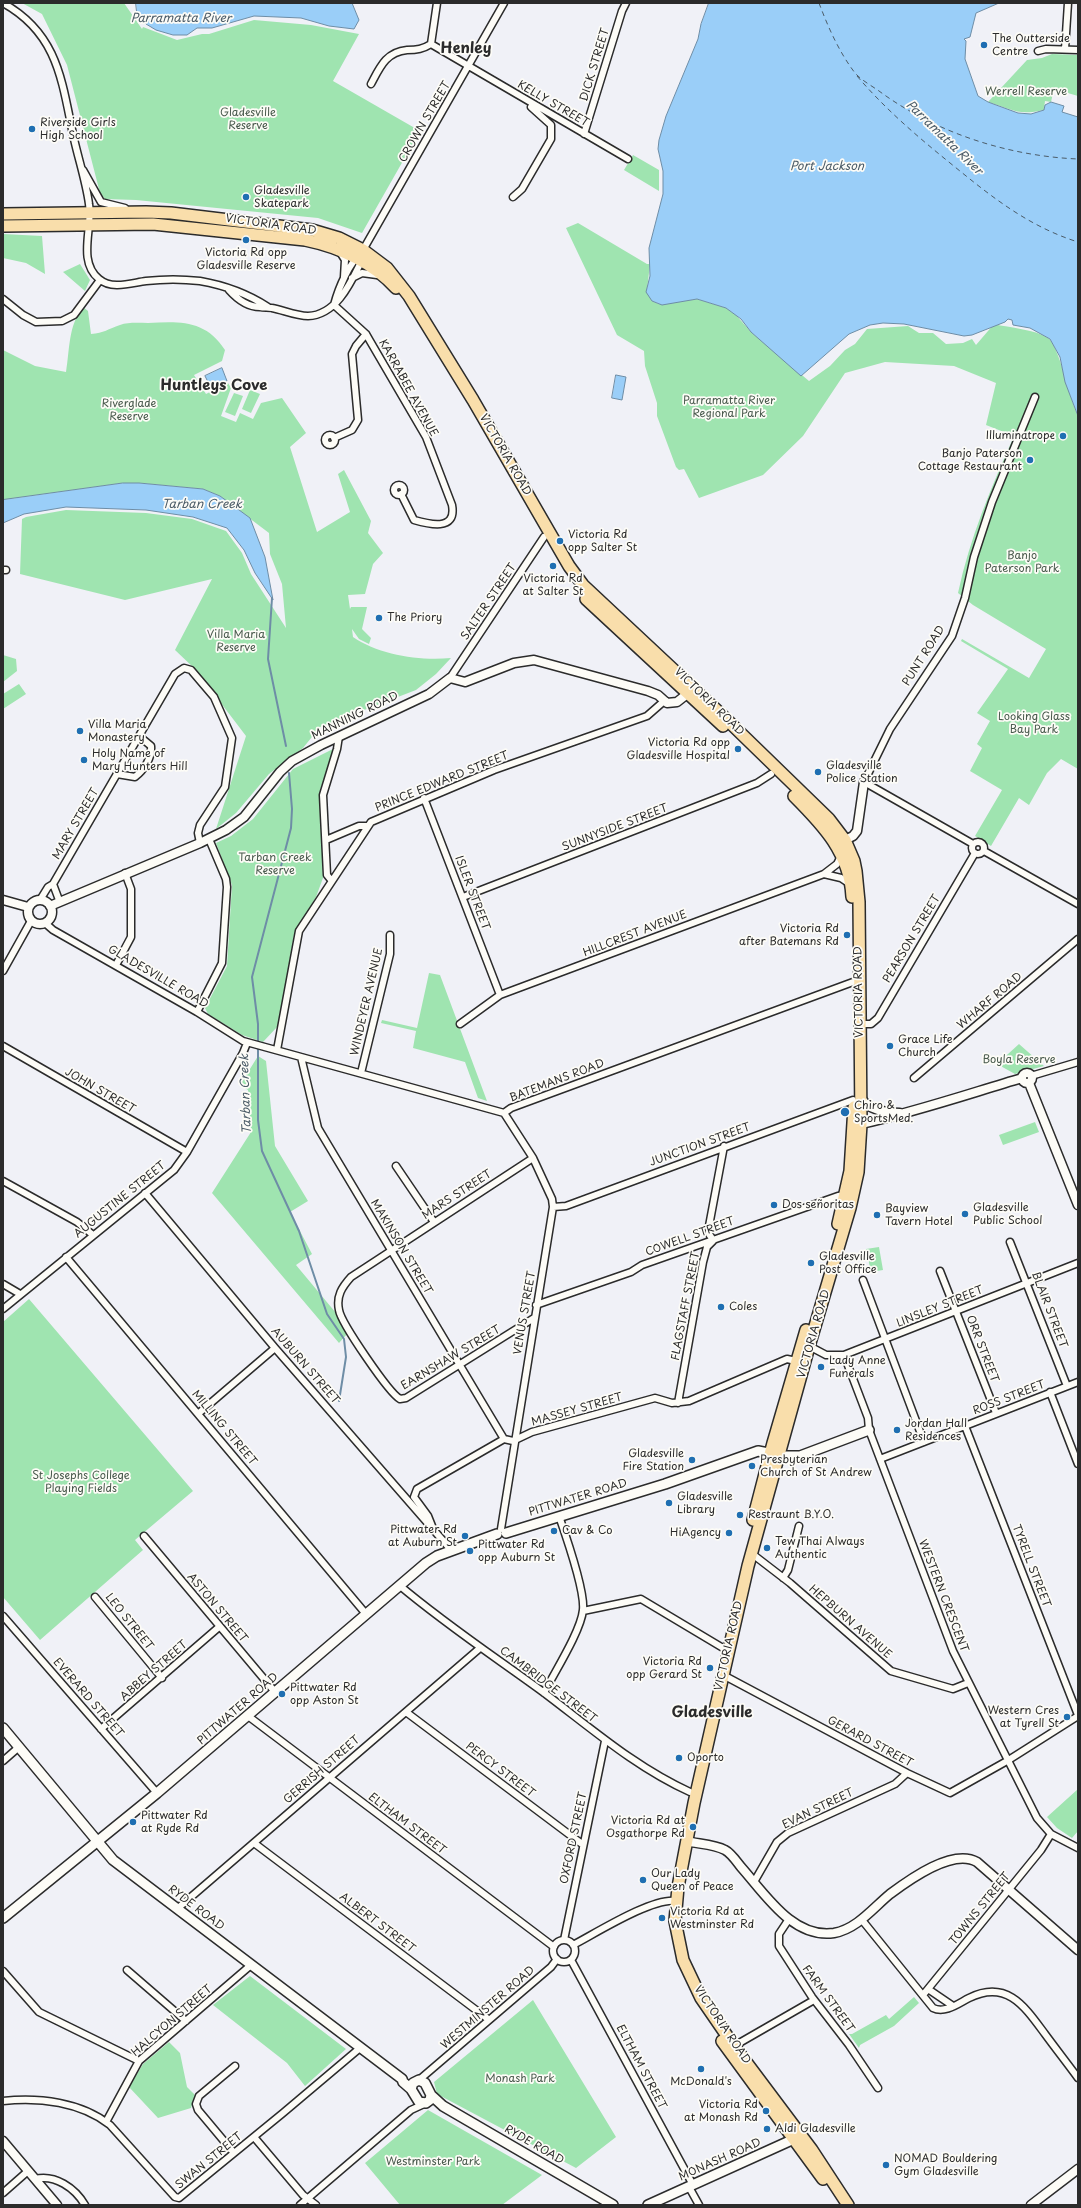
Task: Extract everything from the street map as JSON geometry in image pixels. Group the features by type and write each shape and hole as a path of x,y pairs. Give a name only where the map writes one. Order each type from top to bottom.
{"highway":[{"name":"VICTORIA ROAD","path":"3,226 89,219 146,212 238,220 312,230 340,238 388,280 414,313 513,480 544,537 568,576 587,600 691,691 824,813 854,861 858,881 860,1024 857,1097"},
{"name":"VICTORIA ROAD","path":"3,214 153,224 283,237 324,244 360,256 387,268 410,296 474,400 575,575 592,595 691,691 771,774 841,842 842,855 850,884 858,1172 796,1361 723,1675 673,1900 676,1931 687,1970 708,2008 797,2137 840,2205"},
{"name":"VICTORIA ROAD","path":"848,2205 797,2137 731,2055 686,1982 672,1942 669,1922 690,1792 723,1648 774,1453 809,1346 849,1196"}],"main road":[{"name":"PITTWATER ROAD","path":"3,1918 157,1793 431,1559 501,1532 666,1484 758,1451 800,1456 869,1430"},
{"name":"RYDE ROAD","path":"3,1728 113,1860 402,2079 403,2082 418,2083"},
{"path":"418,2083 425,2100"},
{"path":"418,2083 425,2100"},
{"name":"RYDE ROAD","path":"425,2100 443,2106 613,2205"},
{"name":"MONASH ROAD","path":"648,2205 797,2137"}],"street":[{"path":"3,3 30,21 43,39 58,67 63,83 81,167 89,219 88,262 89,267 100,280 118,285 146,281 191,281 216,285 239,292 268,307 307,316 323,312 334,305 341,298 352,278 360,256"},
{"path":"371,84 385,59 392,53 419,50 431,44 437,3"},
{"name":"CROWN STREET","path":"360,256 504,3"},
{"name":"DICK STREET","path":"584,134 622,11 626,3"},
{"path":"1065,49 1068,3"},
{"name":"KELLY STREET","path":"431,44 521,98 628,159"},
{"path":"1038,51 1065,49 1078,50"},
{"path":"513,197 522,189 551,138 552,131 551,125 544,117 521,98"},
{"path":"81,167 92,184 96,196 101,202 146,212"},
{"path":"324,244 335,249 343,256 344,281"},
{"path":"334,305 344,281 360,256"},
{"path":"352,278 367,272 388,280"},
{"path":"3,299 23,315 36,322 62,321 74,316 100,280"},
{"name":"KARRABEE AVENUE","path":"334,305 366,334 426,437 452,505 451,517 445,523 438,526 414,520 401,494"},
{"path":"334,438 352,430 358,420 352,354 356,346 366,334"},
{"name":"PUNT ROAD","path":"841,842 857,831 864,782 890,729 952,636 965,598 974,557 990,509 1035,397"},
{"name":"SALTER STREET","path":"450,678 544,537"},
{"path":"450,678 465,682 514,663 534,660 648,690 658,695 663,702 672,704 691,691"},
{"name":"MARY STREET","path":"40,900 48,888 53,884 176,674 184,668 191,670 214,697 232,738 225,787 200,825 198,833 200,844"},
{"name":"MANNING ROAD","path":"50,906 60,900 125,873 200,844 226,830 244,817 280,772 292,761 339,736 429,694 450,678"},
{"name":"PRINCE EDWARD STREET","path":"277,1050 299,931 367,826 375,819 494,770 646,716 663,702"},
{"path":"117,774 134,777 146,765 150,756 151,746 139,736"},
{"path":"331,880 327,875 324,790 337,749 339,736"},
{"name":"SUNNYSIDE STREET","path":"463,897 757,784 771,774"},
{"path":"864,782 973,844 976,842 982,843 984,851 1078,904"},
{"name":"ISLER STREET","path":"424,798 500,995"},
{"path":"326,840 359,826 367,826"},
{"path":"197,1012 221,969 223,956 227,888 226,879 209,839"},
{"path":"973,844 972,850 975,853 979,854 984,851"},
{"name":"PEARSON STREET","path":"860,1024 870,1024 878,1018 975,853"},
{"path":"824,874 837,864 842,855"},
{"path":"116,965 131,937 131,889 125,873"},
{"path":"824,874 841,878 850,884"},
{"name":"HILLCREST AVENUE","path":"460,1024 500,995 824,874"},
{"path":"53,884 60,900"},
{"path":"3,900 28,907"},
{"path":"40,900 50,906 51,915 45,923 38,924 31,921 28,914 28,907 35,901 40,900"},
{"path":"3,971 31,921"},
{"name":"GLADESVILLE ROAD","path":"45,923 53,930 249,1043 262,1046"},
{"name":"WINDEYER AVENUE","path":"361,1073 390,954 390,936"},
{"name":"WHARF ROAD","path":"914,1078 1078,939"},
{"name":"BATEMANS ROAD","path":"262,1046 504,1113 511,1108 853,982"},
{"name":"AUGUSTINE STREET","path":"3,1309 174,1170 187,1152 249,1043"},
{"name":"JOHN STREET","path":"3,1046 187,1152"},
{"name":"MAKINSON STREET","path":"301,1057 318,1128 504,1439"},
{"path":"857,1121 904,1113 1027,1079 1078,1062"},
{"path":"1027,1079 1078,1205"},
{"path":"857,1097 868,1106 892,1113 904,1113"},
{"name":"JUNCTION STREET","path":"553,1206 566,1206 857,1097"},
{"name":"VENUS STREET","path":"501,1532 513,1441 553,1206 552,1199 533,1158 504,1113"},
{"name":"FLAGSTAFF STREET","path":"678,1403 705,1253 713,1240 709,1234 709,1226 724,1146"},
{"name":"MARS STREET","path":"392,1250 533,1158"},
{"path":"396,1166 434,1222"},
{"path":"3,1181 77,1222 93,1235"},
{"name":"AUBURN STREET","path":"145,1193 275,1348 452,1551"},
{"name":"COWELL STREET","path":"536,1305 631,1272 642,1265 838,1196 849,1196"},
{"name":"BLAIR STREET","path":"1010,1242 1028,1282 1067,1386"},
{"name":"EARNSHAW STREET","path":"392,1250 352,1277 343,1286 339,1293 338,1302 342,1320 382,1378 400,1399 406,1398 460,1366 534,1318"},
{"name":"MILLING STREET","path":"66,1257 199,1413 366,1614"},
{"name":"LINSLEY STREET","path":"809,1346 826,1355 844,1355 1078,1263"},
{"name":"ORR STREET","path":"940,1271 996,1413"},
{"path":"863,1280 884,1340 924,1442"},
{"path":"3,1284 20,1294"},
{"path":"199,1413 275,1348"},
{"name":"WESTERN CRESCENT","path":"844,1355 868,1418 869,1430 953,1651 1037,1818 1051,1834"},
{"name":"MASSEY STREET","path":"513,1441 532,1432 656,1398 678,1403 701,1396 787,1359 796,1361"},
{"name":"ROSS STREET","path":"880,1458 1078,1382"},
{"path":"1050,1392 1078,1464"},
{"name":"TYRELL STREET","path":"965,1426 1078,1715"},
{"path":"435,1532 428,1516 414,1497 418,1489 504,1439 513,1441"},
{"path":"544,1693 576,1631 583,1611 582,1596 559,1516"},
{"path":"783,1578 788,1570 799,1526"},
{"name":"ASTON STREET","path":"144,1536 275,1692"},
{"name":"HEPBURN AVENUE","path":"752,1553 891,1671 953,1689 968,1683"},
{"name":"CAMBRIDGE STREET","path":"400,1585 480,1648 544,1693 605,1741 674,1784 690,1792"},
{"name":"LEO STREET","path":"95,1597 162,1678"},
{"path":"583,1611 641,1599 723,1648"},
{"name":"EVERARD STREET","path":"3,1616 157,1793"},
{"name":"ABBEY STREET","path":"101,1729 220,1627"},
{"name":"GERRISH STREET","path":"177,1909 480,1648"},
{"name":"GERARD STREET","path":"723,1675 907,1773 950,1793 1007,1761"},
{"name":"PERCY STREET","path":"406,1712 582,1844"},
{"path":"1007,1761 1078,1715"},
{"name":"ELTHAM STREET","path":"248,1716 554,1947"},
{"name":"OXFORD STREET","path":"564,1940 582,1844 605,1741"},
{"path":"3,1761 20,1747"},
{"name":"EVAN STREET","path":"754,1882 777,1842 788,1833 895,1784 907,1773"},
{"path":"1051,1834 1078,1848"},
{"name":"TOWNS STREET","path":"923,1995 1041,1850 1051,1834"},
{"path":"686,1841 725,1850 789,1919 810,1931 826,1933 846,1930 862,1920 904,1885 928,1870 957,1858 969,1858 977,1862 1007,1890 1078,1950"},
{"name":"ALBERT STREET","path":"254,1843 488,2019"},
{"path":"574,1945 651,1905 673,1900"},
{"name":"FARM STREET","path":"789,1919 779,1934 779,1946 814,2000 849,2045 878,2088"},
{"path":"862,1920 934,2009 941,2010 976,1995 988,1992 1003,1993 1014,1998 1024,2006 1078,2078"},
{"path":"564,1940 574,1945 575,1952 571,1960 563,1962 557,1959 553,1952 554,1947 559,1942 564,1940"},
{"name":"WESTMINSTER ROAD","path":"418,2083 426,2072 430,2072 488,2019 551,1967 557,1959"},
{"name":"ELTHAM STREET","path":"571,1960 671,2144 699,2205"},
{"name":"HALCYON STREET","path":"106,2122 139,2061 250,1965"},
{"path":"127,1970 186,2021"},
{"path":"3,1971 39,2012 139,2061"},
{"path":"928,1989 953,2006"},
{"path":"734,2046 814,2000"},
{"name":"SWAN STREET","path":"3,2102 31,2100 59,2103 75,2107 106,2122 175,2197 179,2198 360,2048"},
{"path":"234,2153 198,2110 196,2104 199,2096 235,2066"},
{"path":"300,2205 411,2110 425,2100"},
{"path":"254,2137 303,2195 316,2205"},
{"path":"3,2142 57,2205"},
{"path":"1031,2205 1078,2169"},
{"path":"3,2193 28,2171"},
{"path":"35,2179 42,2177 58,2179 82,2199 85,2205"}],"green space":[{"name":"Gladesville Reserve","path":"22,3 124,3 142,29 143,27 177,40 202,34 209,34 254,20 311,25 359,34 333,81 420,131 362,233 318,218 136,200 105,199 100,193 67,65 42,14"},
{"name":"Werrell Reserve","path":"1052,54 1078,55 1078,96 1054,89 1051,102 1045,101 1044,110 1035,112 1015,111 988,102 1027,60 1042,58"},
{"path":"633,155 659,170 659,191 624,170"},
{"path":"578,223 647,264 650,264 647,290 652,301 659,304 697,299 726,308 736,315 751,332 809,381 830,366 845,350 855,344 867,329 908,326 919,333 933,333 946,344 963,343 972,339 976,345 994,324 1036,333 1048,338 1052,343 1078,416 1078,769 1061,759 1047,773 1029,805 1019,798 991,846 975,836 1002,790 970,771 982,748 977,744 990,721 977,713 1008,669 961,641 962,639 1029,678 1046,649 973,605 958,593 975,532 989,494 1014,436 986,425 996,383 954,366 885,362 845,373 803,436 763,475 699,498 684,469 679,470 676,467 657,416 657,403 645,366 644,351 617,335 566,228"},
{"path":"3,234 42,236 45,274 26,263 3,258"},
{"path":"80,264 90,280 85,291 63,272"},
{"name":"Riverglade Reserve","path":"83,307 88,311 91,334 103,332 126,323 171,322 191,324 201,328 218,340 225,350 222,361 194,375 206,394 228,383 231,388 221,416 236,422 240,413 253,419 261,403 282,398 306,433 290,447 317,532 350,512 338,474 344,470 371,521 368,533 383,553 373,564 365,594 348,595 350,609 351,607 367,607 362,629 371,638 369,644 359,639 352,629 353,637 375,648 400,655 426,659 451,658 436,674 416,690 320,727 303,748 269,774 236,813 216,829 246,736 195,669 175,650 212,579 125,600 20,574 22,519 26,517 66,510 146,513 192,519 226,531 242,553 251,574 286,628 282,584 270,554 269,533 220,496 203,489 123,483 3,500 3,350 35,366 66,372 72,330 78,314"},
{"path":"250,390 260,394 251,413 242,409"},
{"path":"234,393 243,396 235,416 225,412"},
{"path":"3,655 16,659 17,671 3,682"},
{"path":"19,684 26,694 3,709 3,694"},
{"name":"Tarban Creek Reserve","path":"335,748 320,790 323,878 316,897 294,935 278,1026 263,1042 242,1035 208,1014 205,1008 227,966 232,885 216,843 231,836 253,819 293,769"},
{"path":"429,973 440,975 487,1101 478,1098 465,1062 413,1048 416,1031 381,1023 382,1020 417,1028"},
{"name":"Boyla Reserve","path":"1019,1044 1044,1066 1015,1074 997,1064"},
{"path":"258,1056 266,1061 275,1146 308,1201 290,1212 312,1254 296,1265 336,1313 347,1334 339,1343 212,1193 251,1132 248,1090 240,1085"},
{"path":"1035,1122 1039,1132 1003,1145 999,1135"},
{"path":"879,1247 883,1270 871,1272 866,1249"},
{"name":"St Josephs College Playing Fields","path":"29,1299 193,1491 135,1540 143,1550 40,1640 3,1597 3,1322"},
{"path":"1078,1789 1078,1831 1072,1838 1057,1828 1047,1817"},
{"path":"250,1976 346,2049 305,2086 287,2063 213,2005"},
{"path":"914,1997 919,2003 894,2026 860,2045 859,2048 849,2034 852,2034 886,2015 889,2019"},
{"name":"Monash Park","path":"533,2000 616,2137 576,2168 437,2094 434,2082"},
{"path":"169,2042 180,2053 187,2087 195,2095 191,2108 158,2118 129,2087 143,2064"},
{"name":"Westminster Park","path":"428,2110 542,2175 502,2205 400,2205 365,2163"}],"water":[{"name":"Parramatta River","path":"136,3 352,3 359,20 354,29 329,26 301,18 254,16 212,28 197,28 187,35 173,35 156,30 146,24 137,14"},
{"name":"Port Jackson","path":"709,3 999,3 976,13 970,37 964,39 966,41 965,59 978,96 988,102 1018,113 1031,114 1044,110 1045,105 1051,102 1064,106 1062,112 1078,117 1078,416 1065,382 1060,357 1050,339 1030,328 1013,325 1012,320 1008,319 1005,322 972,335 964,336 904,324 883,323 870,325 849,334 801,376 751,332 741,319 726,308 697,299 662,305 652,301 646,292 650,276 649,248 663,194 663,171 658,149 659,140 666,116 698,39 701,24"},
{"path":"222,368 227,381 210,386 205,376"},
{"path":"616,375 626,377 622,400 612,398"},
{"name":"Tarban Creek","path":"123,483 203,489 220,496 250,518 265,557 273,600 255,573 244,550 227,528 193,517 146,510 66,507 24,514 3,523 3,500"}],"waterway":[{"name":"Tarban Creek","path":"272,598 268,659 286,746"},
{"name":"Tarban Creek","path":"289,773 292,809 291,828 252,977 258,1024 258,1120 262,1151 299,1231 327,1314 344,1339 346,1357 339,1401"}],"ferry route":[{"path":"819,3 834,39 855,73 901,106 924,119 974,140 1025,153 1078,159"},
{"path":"857,76 903,123 984,190 1028,220 1060,236 1078,242"}],"place":[{"name":"The Outterside Centre","path":"984,45"},
{"name":"Riverside Girls High School","path":"32,129"},
{"name":"Gladesville Skatepark","path":"246,197"},
{"name":"Victoria Rd opp Gladesville Reserve","path":"246,240"},
{"name":"Illuminatrope","path":"1063,436"},
{"name":"Banjo Paterson Cottage Restaurant","path":"1030,460"},
{"name":"Victoria Rd opp Salter St","path":"560,541"},
{"name":"Victoria Rd at Salter St","path":"553,566"},
{"name":"The Priory","path":"379,618"},
{"name":"Villa Maria Monastery","path":"80,731"},
{"name":"Victoria Rd opp Gladesville Hospital","path":"738,749"},
{"name":"Holy Name of Mary Hunters Hill","path":"84,760"},
{"name":"Gladesville Police Station","path":"818,772"},
{"name":"Victoria Rd after Batemans Rd","path":"847,935"},
{"name":"Grace Life Church","path":"890,1046"},
{"name":"Chiro & SportsMed.","path":"845,1112"},
{"name":"Dos señoritas","path":"774,1205"},
{"name":"Gladesville Public School","path":"965,1214"},
{"name":"Bayview Tavern Hotel","path":"877,1215"},
{"name":"Gladesville Post Office","path":"811,1263"},
{"name":"Coles","path":"721,1307"},
{"name":"Lady Anne Funerals","path":"821,1367"},
{"name":"Jordan Hall Residences","path":"897,1430"},
{"name":"Gladesville Fire Station","path":"692,1460"},
{"name":"Presbyterian Church of St Andrew","path":"752,1466"},
{"name":"Gladesville Library","path":"669,1503"},
{"name":"Restraunt B.Y.O.","path":"740,1515"},
{"name":"Cav & Co","path":"554,1531"},
{"name":"HiAgency","path":"729,1533"},
{"name":"Pittwater Rd at Auburn St","path":"465,1536"},
{"name":"Tew Thai Always Authentic","path":"767,1548"},
{"name":"Pittwater Rd opp Auburn St","path":"470,1551"},
{"name":"Victoria Rd opp Gerard St","path":"710,1668"},
{"name":"Pittwater Rd opp Aston St","path":"282,1694"},
{"name":"Western Cres at Tyrell St","path":"1067,1717"},
{"name":"Oporto","path":"679,1758"},
{"name":"Pittwater Rd at Ryde Rd","path":"133,1822"},
{"name":"Victoria Rd at Osgathorpe Rd","path":"693,1827"},
{"name":"Our Lady Queen of Peace","path":"643,1880"},
{"name":"Victoria Rd at Westminster Rd","path":"662,1918"},
{"name":"McDonald's","path":"701,2069"},
{"name":"Victoria Rd at Monash Rd","path":"766,2111"},
{"name":"Aldi Gladesville","path":"767,2129"},
{"name":"NOMAD Bouldering Gym Gladesville","path":"886,2165"}],"district":[{"name":"Henley","path":"466,49"},
{"name":"Huntleys Cove","path":"214,386"},
{"name":"Gladesville","path":"712,1713"}],"park label":[{"name":"Parramatta River Regional Park","path":"729,407"},
{"name":"Banjo Paterson Park","path":"1022,562"},
{"name":"Villa Maria Reserve","path":"236,641"},
{"name":"Looking Glass Bay Park","path":"1034,723"}]}
